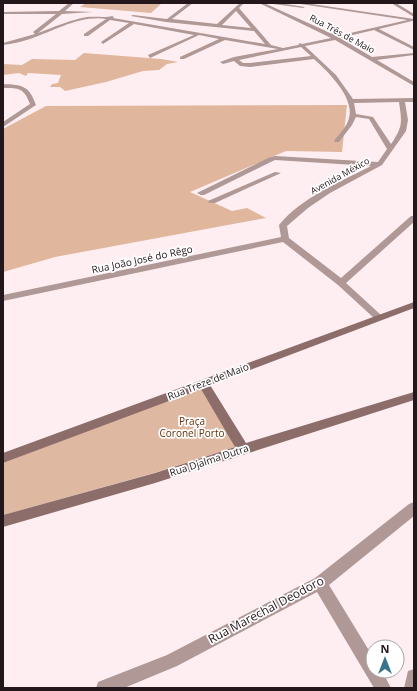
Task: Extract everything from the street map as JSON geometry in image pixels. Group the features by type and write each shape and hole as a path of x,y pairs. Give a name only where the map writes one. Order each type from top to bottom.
{"main road":[{"name":"Rua Treze de Maio","path":"3,458 378,317 414,305"},
{"path":"203,383 243,448"},
{"name":"Rua Djalma Dutra","path":"3,521 155,478 243,448 414,396"}],"street":[{"path":"38,34 61,11 72,3"},
{"path":"159,27 191,3"},
{"path":"219,25 242,3"},
{"name":"Rua Três de Maio","path":"261,3 336,38 413,83"},
{"path":"268,3 413,18"},
{"path":"286,5 291,3"},
{"path":"296,3 355,13"},
{"path":"392,3 413,18"},
{"path":"400,3 414,11"},
{"path":"237,9 270,47"},
{"path":"3,13 61,11 113,16 134,22 198,35 281,48"},
{"path":"3,44 22,41 70,21 91,17 123,15"},
{"path":"86,35 113,16"},
{"path":"130,16 256,30"},
{"path":"223,62 281,48 375,29 413,18"},
{"path":"103,44 134,22"},
{"path":"375,29 414,49"},
{"path":"150,56 198,35"},
{"path":"182,58 223,39"},
{"path":"300,44 339,81 352,101 353,115 349,126 337,141"},
{"path":"371,59 414,54"},
{"path":"234,59 246,66 315,57"},
{"path":"3,86 24,88 29,92 33,104 3,125"},
{"path":"352,101 414,100"},
{"name":"Avenida México","path":"285,239 283,225 305,206 327,191 380,164 403,131 405,120 402,101"},
{"path":"353,115 371,118 391,149"},
{"path":"201,192 275,158 380,164"},
{"path":"212,201 277,173"},
{"path":"341,283 414,218"},
{"path":"285,239 341,283 378,317"},
{"name":"Rua João José do Rêgo","path":"3,298 285,239"},
{"name":"Rua Marechal Deodoro","path":"104,688 172,661 320,583 414,508"},
{"path":"320,583 383,688"},
{"path":"412,688 414,677"}],"green space":[{"path":"86,3 162,3 151,13 80,7"},
{"name":"Praça Coronel Porto","path":"208,385 244,444 154,473 3,515 3,463"}],"shaded area":[{"path":"84,53 161,59 178,62 167,64 159,70 143,71 106,82 65,91 60,87 50,87 52,84 58,83 61,75 28,73 26,76 19,73 3,75 3,64 22,65 32,59 75,60"},
{"path":"347,105 342,152 286,151 190,192 232,211 247,208 266,218 55,257 3,272 3,129 46,106"}]}
